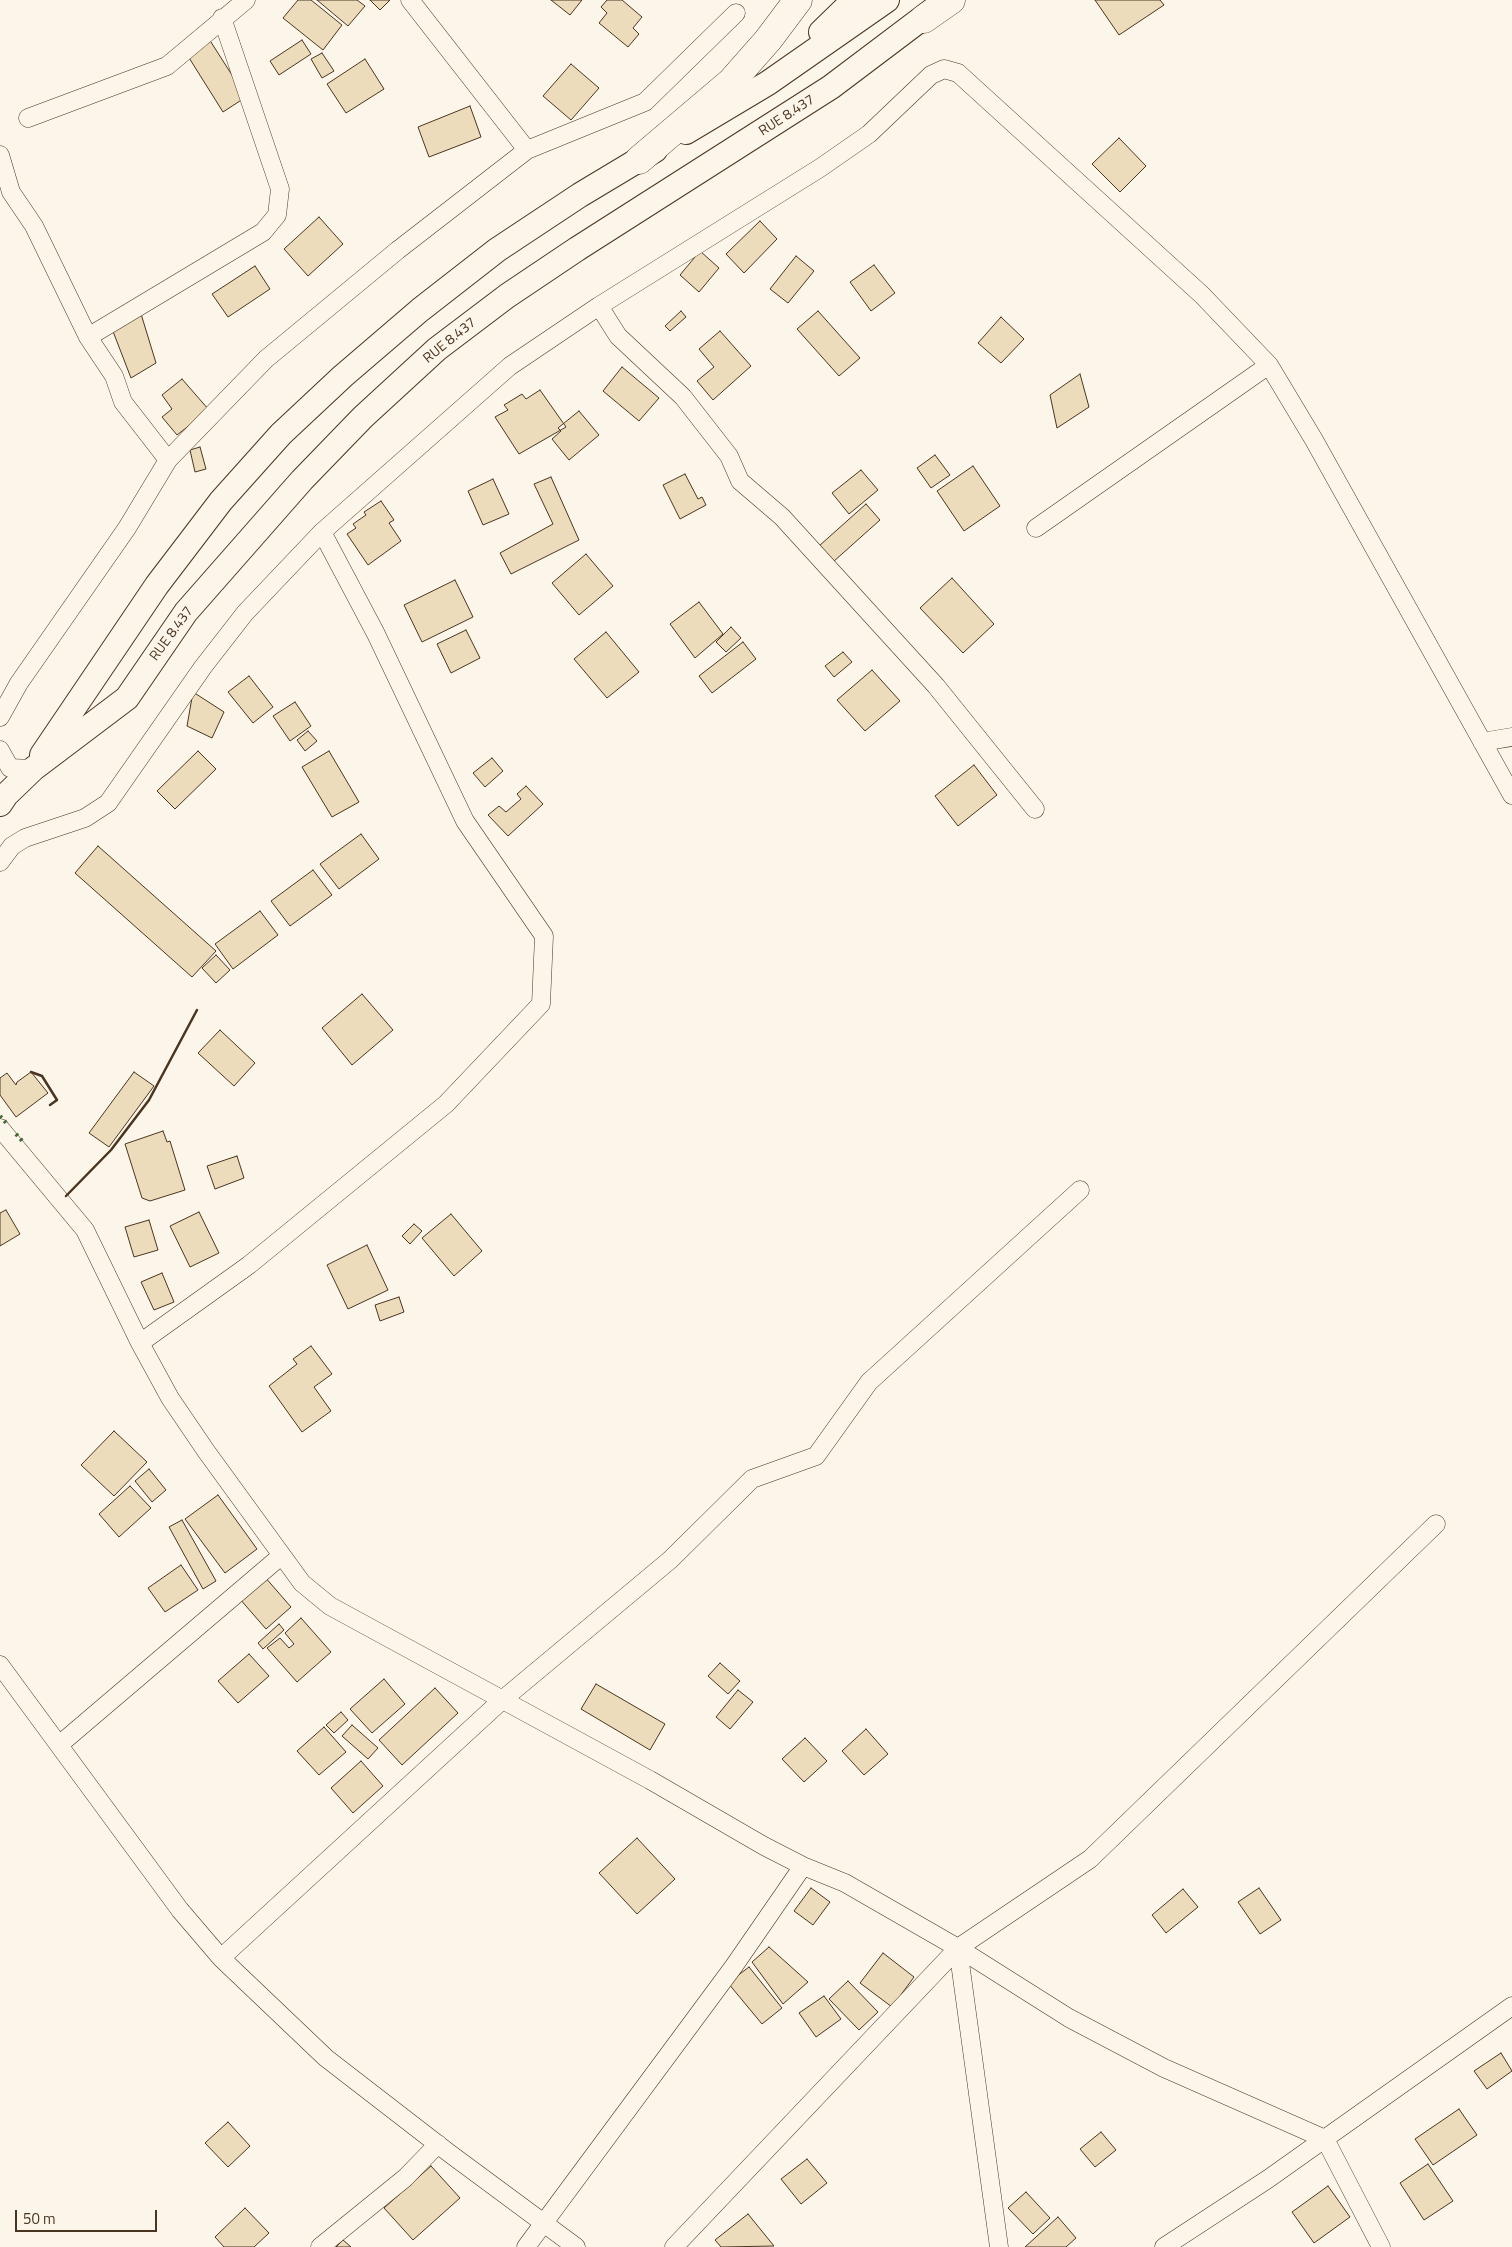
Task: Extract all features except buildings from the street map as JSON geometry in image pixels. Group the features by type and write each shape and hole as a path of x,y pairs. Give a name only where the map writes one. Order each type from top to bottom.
{"highway":[{"path":"639,160 731,82 768,40 798,0"},
{"path":"924,19 951,0"}],"main road":[{"path":"768,83 854,0"},
{"name":"RUE 8.437","path":"33,769 157,585 221,501 281,434 343,376 413,316 497,250 580,195 768,83 887,0"},
{"name":"RUE 8.437","path":"0,804 6,795 33,769 127,698 186,612 296,487 363,417 437,349 507,296 831,87 924,19 945,0"}],"street":[{"path":"28,118 167,66 222,18 246,0"},
{"path":"410,0 527,150"},
{"path":"0,717 19,683 127,528 168,460 266,359 398,250 527,150 645,102 736,13"},
{"path":"88,336 262,232 277,215 280,189 222,18"},
{"path":"0,862 12,846 24,838 85,818 108,803 203,667 245,613 322,532 510,366 599,306 820,168 869,134 931,75 944,69 958,73 1195,288 1269,365 1314,440 1512,795"},
{"path":"0,155 11,192 34,226 88,336 114,376 123,402 168,460"},
{"path":"599,306 618,336 682,397 729,456 740,481 782,517 936,686 1035,809"},
{"path":"1036,528 1269,365"},
{"path":"140,1343 249,1265 446,1104 541,1004 544,936 465,821 376,634 322,532"},
{"path":"1482,742 1512,737"},
{"path":"0,750 10,768 33,769"},
{"path":"0,1128 85,1230 140,1343 170,1398 281,1556 302,1583 330,1606 501,1701 650,1780 802,1866 845,1883 958,1948 1069,2018 1164,2068 1325,2139 1381,2247"},
{"path":"221,1958 501,1701 670,1560 752,1479 816,1456 869,1382 1080,1190"},
{"path":"674,2247 958,1948 1090,1859 1436,1524"},
{"path":"59,1745 281,1556"},
{"path":"0,1666 180,1910 221,1958 326,2058 576,2247"},
{"path":"526,2247 734,1966 802,1866"},
{"path":"958,1948 999,2247"},
{"path":"1164,2247 1268,2180 1512,2006"},
{"path":"320,2247 405,2178 438,2144"}],"hedge":[{"path":"0,1116 8,1125"},
{"path":"16,1134 24,1143"}],"wall":[{"path":"66,1196 111,1150 149,1100 197,1010"},
{"path":"31,1072 42,1076 57,1100 50,1105"}]}
